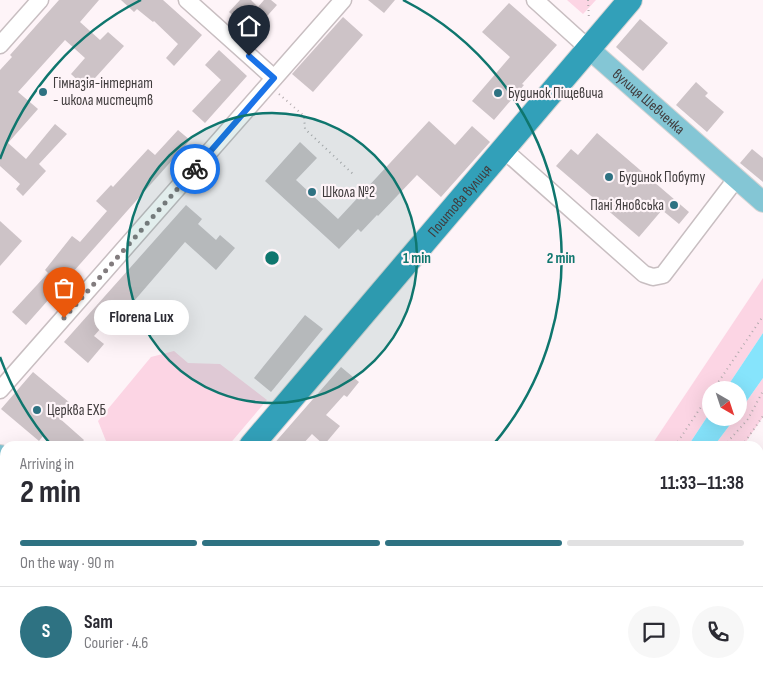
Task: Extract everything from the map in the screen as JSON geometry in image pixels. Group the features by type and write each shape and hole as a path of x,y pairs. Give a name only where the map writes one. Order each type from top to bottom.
{"highway":[{"name":"Поштова вулиця","path":"254,441 630,0"}],"main road":[{"name":"вулиця Шевченка","path":"588,48 763,202"}],"street":[{"path":"0,45 40,0"},
{"path":"187,0 275,85"},
{"path":"0,390 275,85 343,0"},
{"name":"вулиця Шевченка","path":"535,0 588,48"},
{"path":"503,149 644,274 653,277 663,275 736,179"}],"path":[{"path":"588,0 589,19"},
{"path":"275,85 304,116 305,129 353,174"},
{"path":"719,381 763,316"},
{"path":"728,441 748,419 763,391"},
{"path":"677,441 702,405"},
{"path":"746,441 763,416"}],"shaded area":[{"path":"567,0 596,0 583,14"},
{"path":"763,278 763,333 731,381 702,381 702,425 691,441 654,441"},
{"path":"174,351 188,363 220,364 267,400 232,441 106,441 98,421 151,357"},
{"path":"763,378 763,417 746,441 718,441 729,426 748,426 748,399"}],"water":[{"path":"763,333 763,378 748,399 748,381 731,381"},
{"path":"702,425 729,426 718,441 691,441"}],"building":[{"path":"59,0 99,0 80,22 100,40 108,32 124,46 86,88 71,74 85,58 65,40 18,92 38,109 8,143 26,159 55,124 67,134 39,164 46,171 23,196 16,189 20,184 0,166 0,70 12,57 10,55"},
{"path":"121,0 163,0 202,35 174,66 166,58 178,44 154,21 137,9 134,12"},
{"path":"240,0 251,0 258,7 264,0 271,0 277,5 252,33 229,12"},
{"path":"368,0 395,0 384,13"},
{"path":"509,3 557,45 522,84 524,85 494,120 472,101 510,57 482,32"},
{"path":"343,17 363,35 313,92 292,74"},
{"path":"640,19 668,43 643,71 616,47"},
{"path":"219,50 247,76 205,123 192,111 221,80 205,65"},
{"path":"696,82 708,93 705,96 724,112 707,132 676,105"},
{"path":"429,121 455,145 472,126 490,142 441,197 417,175 378,216 361,232 358,229 339,249 265,181 300,142 317,158 296,180 338,219"},
{"path":"178,130 190,140 26,325 12,312 48,273 45,270 72,236 80,242 107,211 96,201 111,185 113,187 148,149 155,155"},
{"name":"Будинок Побуту","path":"597,133 689,212 679,224 662,210 639,237 556,166 571,149 578,155"},
{"path":"752,149 763,158 763,182 740,163"},
{"path":"186,205 202,219 198,224 216,240 220,235 235,248 216,270 185,242 128,308 123,303 94,336 104,344 88,363 64,342"},
{"path":"0,221 22,241 0,266"},
{"path":"305,315 323,329 271,392 254,378"},
{"path":"341,367 359,382 347,397 344,395 326,415 340,426 327,441 320,441 312,434 306,441 276,441"},
{"path":"33,372 70,403 58,417 84,440 48,441 43,436 39,441 1,409"}],"way so far":[{"path":"64,318 195,169"}],"place":[{"name":"Гімназія-інтернат - школа мистецтв","path":"43,92"},
{"name":"Будинок Піщевича","path":"498,93"},
{"name":"Будинок Побуту","path":"609,177"},
{"name":"Школа №2","path":"312,192"},
{"name":"Пані Яновська","path":"674,205"},
{"name":"Florena Lux","path":"64,318"},
{"name":"Церква ЕХБ","path":"37,410"}],"route":[{"path":"195,169 274,78 249,56"}]}
